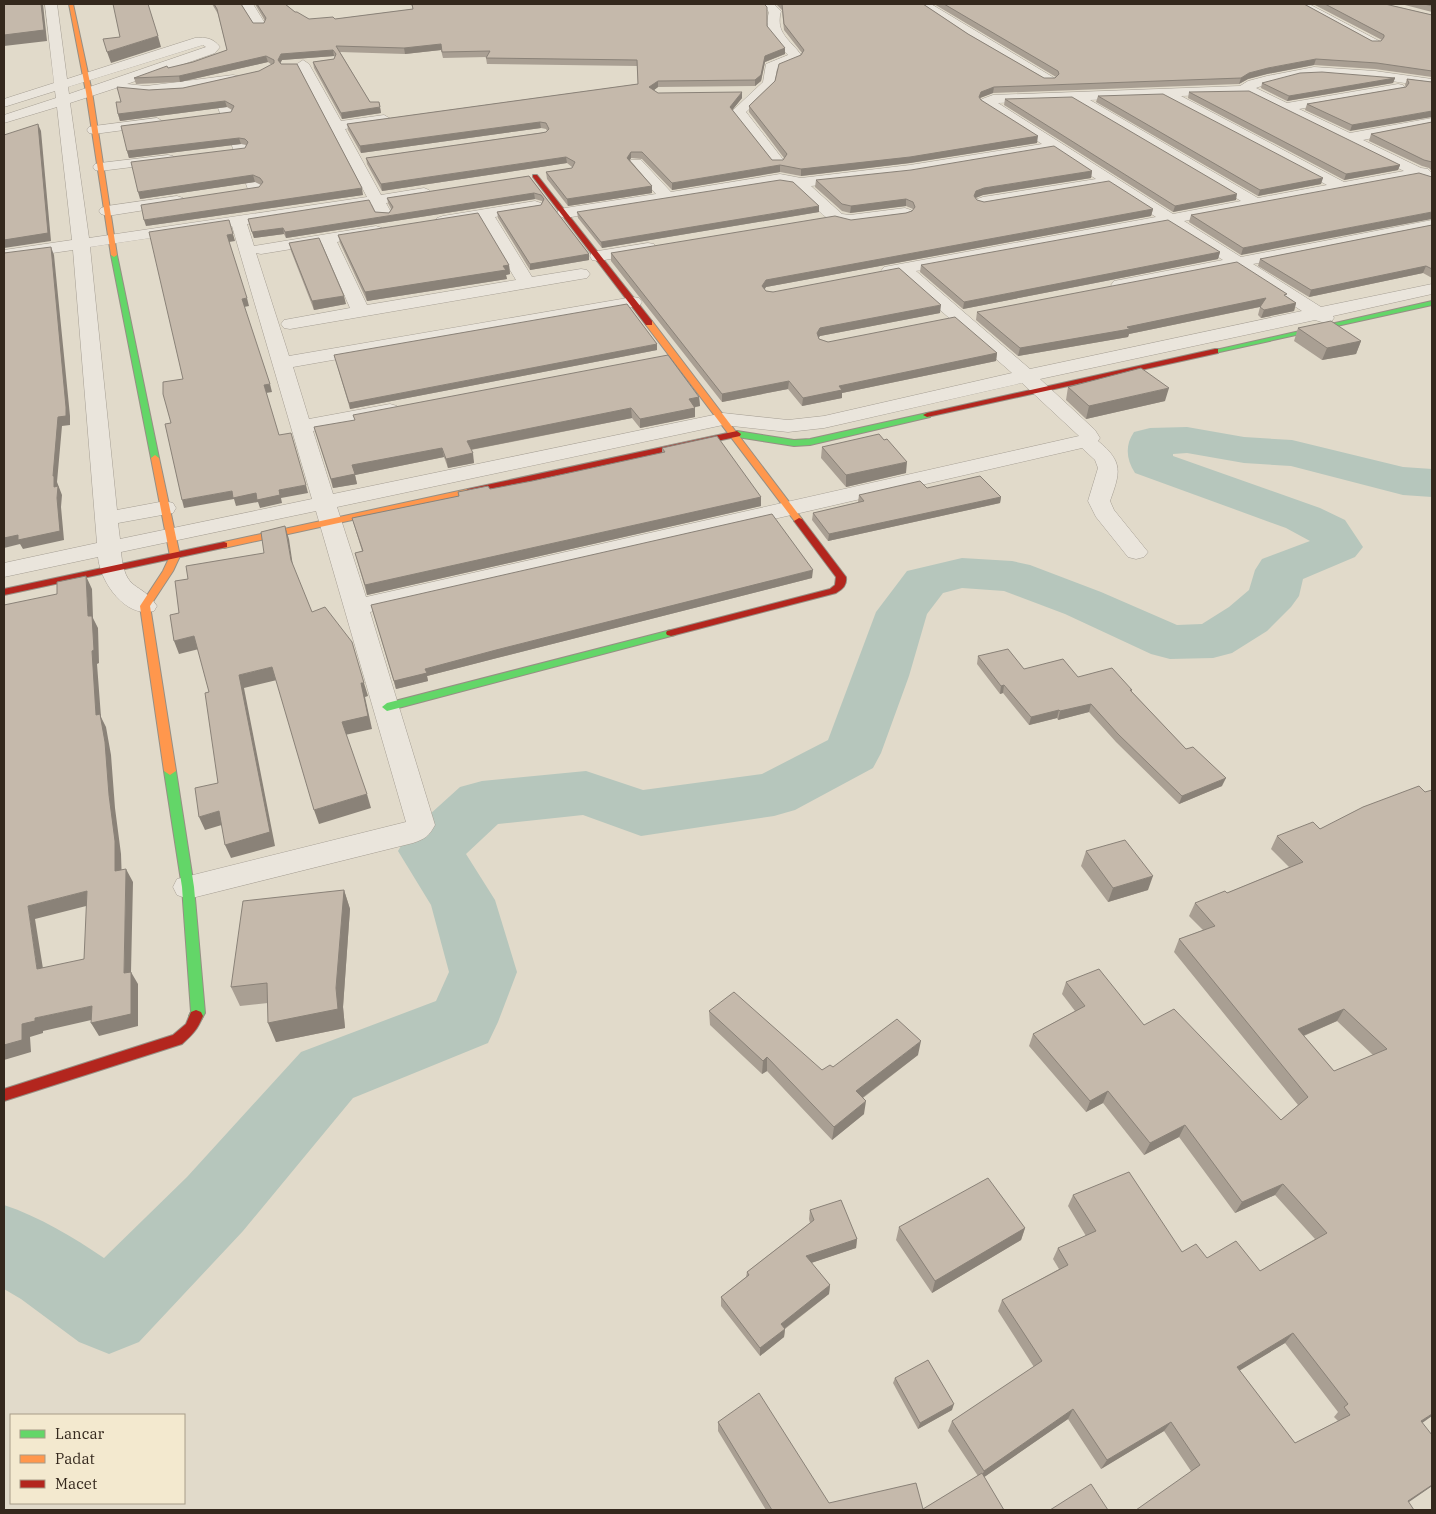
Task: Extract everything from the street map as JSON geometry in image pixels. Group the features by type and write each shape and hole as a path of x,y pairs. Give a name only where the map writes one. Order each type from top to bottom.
{"street":[{"path":"4,1096 177,1040 192,1028 198,1013 188,887 145,606 120,586 110,559 81,243 51,4"},
{"path":"71,4 89,92 111,239 173,546 160,584 145,606"},
{"path":"247,4 260,25"},
{"path":"768,4 775,11 772,24 776,34 796,56 771,67 769,72 770,83 740,109 738,114 778,162"},
{"path":"923,4 972,35 1049,79"},
{"path":"1301,4 1375,42"},
{"path":"4,103 62,93 89,92 211,50 214,47 205,41 195,42 102,72 86,78 62,93 4,119"},
{"path":"261,249 393,228 375,200 337,126 298,64 321,62"},
{"path":"1243,90 1262,82 1296,73 1314,71 1375,75 1432,83"},
{"path":"102,72 116,84 133,90 216,83 245,78"},
{"path":"216,83 222,113 241,150 258,196 237,192"},
{"path":"1286,107 1399,88 1417,90 1432,97"},
{"path":"1335,324 987,102 993,99 1243,90 1258,93 1348,138 1428,174"},
{"path":"741,92 760,92"},
{"path":"1166,94 1342,187"},
{"path":"1074,96 1256,203"},
{"path":"337,126 396,118"},
{"path":"94,130 170,120"},
{"path":"1348,138 1432,122"},
{"path":"799,183 910,170 1054,146"},
{"path":"222,152 241,150"},
{"path":"100,168 184,157"},
{"path":"356,160 375,158"},
{"path":"636,163 667,197"},
{"path":"516,178 554,172"},
{"path":"871,274 1342,187 1428,174"},
{"path":"387,707 825,593 841,587 843,582 790,507 535,176"},
{"path":"565,213 789,179 799,183 835,216"},
{"path":"983,202 1109,181"},
{"path":"4,255 441,190"},
{"path":"107,211 190,199"},
{"path":"430,223 535,206"},
{"path":"816,219 835,216 850,220 905,212"},
{"path":"485,214 527,284"},
{"path":"188,887 413,832 421,825 357,607 238,220"},
{"path":"1102,288 1432,225"},
{"path":"328,238 361,312"},
{"path":"598,256 664,245"},
{"path":"357,607 1086,441 1090,438 1033,383 902,268"},
{"path":"290,324 581,274"},
{"path":"1033,383 1317,314 1432,289"},
{"path":"282,363 633,302"},
{"path":"4,592 110,559 729,427 803,426 1335,324 1432,303"},
{"path":"654,358 674,355"},
{"path":"302,427 409,406"},
{"path":"1086,441 1107,459 1110,468 1099,501 1104,512 1136,552"},
{"path":"106,519 165,508"},
{"path":"4,570 110,559"}],"building":[{"path":"4,4 41,4 44,30 4,35"},
{"path":"113,4 148,4 158,36 107,52 103,39 120,37"},
{"path":"214,4 241,4 253,23 264,23 266,18 257,4 285,4 309,19 333,17 335,19 413,9 412,4 764,4 767,7 767,26 785,48 765,56 761,75 755,80 658,81 649,87 658,93 742,92 730,107 772,160 783,160 787,154 749,106 775,81 779,64 801,55 804,50 784,24 782,4 923,4 968,34 1044,78 1055,78 1059,74 1058,71 944,4 1304,4 1372,41 1381,41 1384,35 1325,4 1385,4 1432,15 1432,71 1377,63 1316,59 1268,68 1249,73 1241,78 994,87 981,92 979,97 981,100 1038,136 910,157 801,169 780,165 672,183 642,152 631,152 627,158 652,186 567,199 546,172 572,168 575,162 566,157 381,184 366,158 541,133 549,129 546,123 540,122 360,146 347,124 638,84 637,60 486,58 490,51 442,52 441,44 404,48 336,46 370,102 379,102 380,107 341,113 313,62 334,59 336,54 333,50 281,54 278,60 281,64 297,64 362,188 144,220 141,205 259,187 263,182 260,178 253,175 138,192 131,162 245,148 248,142 245,139 239,138 127,151 121,126 231,112 234,106 225,101 118,114 116,102 121,102 117,87 149,90 183,88 259,71 274,63 274,60 266,56 179,76 134,78 167,66 168,68 193,62 227,50 217,9"},
{"path":"1322,72 1395,78 1289,96 1262,83 1300,73"},
{"path":"1407,79 1432,82 1432,111 1352,125 1307,104 1406,87 1409,83"},
{"path":"1249,91 1400,165 1346,174 1189,92"},
{"path":"1163,94 1323,178 1260,190 1098,96"},
{"path":"1072,97 1237,194 1175,206 1005,99"},
{"path":"1432,122 1432,162 1424,160 1371,134"},
{"path":"38,124 48,233 4,240 4,135"},
{"path":"1054,146 1092,171 984,188 976,191 974,196 977,200 984,202 1109,181 1153,209 766,280 762,286 766,291 773,292 899,268 941,305 820,328 817,333 819,339 828,342 955,317 997,353 839,386 842,390 803,398 789,381 722,394 611,253 835,216 851,220 906,213 912,211 915,207 913,202 906,199 851,206 842,204 816,180 911,170"},
{"path":"1419,173 1432,177 1432,212 1243,248 1191,215"},
{"path":"529,176 589,254 530,264 497,212 541,205 544,199 541,195 534,193 285,232 283,228 252,232 248,219 369,200 375,212 389,213 393,207 387,198"},
{"path":"780,180 793,182 819,206 601,242 577,212"},
{"path":"478,213 509,265 503,266 506,270 365,292 338,235"},
{"path":"229,220 233,234 227,235 247,298 242,299 270,384 264,385 279,435 291,433 306,485 279,490 280,495 257,500 256,493 233,498 232,491 182,500 165,424 171,423 163,394 163,382 183,379 149,232"},
{"path":"1168,220 1220,252 964,302 921,265"},
{"path":"1432,225 1432,269 1426,266 1311,290 1260,259"},
{"path":"319,238 344,296 312,301 289,243"},
{"path":"51,247 66,407 66,416 58,417 53,476 54,487 58,486 57,498 60,531 18,540 18,535 4,538 4,253"},
{"path":"1237,262 1287,294 1284,295 1296,303 1264,310 1260,307 1266,298 1127,327 1130,329 1020,348 977,312"},
{"path":"627,304 657,344 349,403 334,355"},
{"path":"1331,321 1361,341 1327,348 1298,328"},
{"path":"668,355 699,397 689,399 695,408 640,419 631,408 467,441 473,453 446,459 442,448 352,465 355,474 331,479 314,427 355,420 353,415"},
{"path":"1141,368 1169,388 1089,406 1068,387"},
{"path":"879,434 884,440 887,439 907,462 846,475 822,447"},
{"path":"717,436 761,497 365,585 355,553 363,551 352,518 459,496 458,492 488,486 490,489 532,481 665,452 662,448"},
{"path":"980,476 1001,497 829,534 813,513 864,501 859,495 920,481 927,488"},
{"path":"772,514 813,570 496,650 425,669 427,673 394,681 371,605"},
{"path":"285,526 291,560 312,612 325,607 352,642 364,683 361,683 368,716 342,722 367,794 314,810 272,667 239,675 270,832 225,845 219,811 199,817 195,788 218,783 205,693 209,692 194,636 174,641 170,615 179,613 175,581 188,579 186,566 264,553 261,532"},
{"path":"86,576 88,616 92,616 96,715 100,714 105,742 115,841 115,871 126,869 124,973 131,972 131,1014 91,1023 92,1006 35,1018 35,1021 22,1024 22,1040 4,1045 4,605 57,594 57,582","holes":["87,891 84,959 37,969 28,906"]},
{"path":"1008,649 1024,669 1063,659 1078,677 1112,668 1132,690 1130,690 1186,749 1193,747 1226,778 1182,796 1118,734 1091,704 1031,717 1004,685 1001,686 978,656"},
{"path":"1419,786 1425,792 1432,790 1432,1414 1421,1421 1432,1435 1432,1485 1408,1501 1414,1510 1136,1510 1200,1465 1171,1422 1107,1460 1073,1409 984,1471 952,1421 1042,1361 1002,1300 1068,1265 1058,1248 1096,1231 1073,1195 1129,1172 1182,1252 1196,1244 1207,1258 1236,1241 1260,1271 1327,1233 1283,1184 1242,1202 1185,1125 1150,1143 1108,1091 1090,1101 1033,1034 1085,1006 1066,982 1099,969 1144,1025 1174,1009 1281,1120 1308,1097 1179,939 1215,926 1195,903 1225,891 1227,893 1303,862 1277,836 1313,822 1320,829 1363,807","holes":["1344,1009 1387,1049 1334,1071 1298,1029","1293,1333 1348,1404 1344,1407 1350,1415 1295,1443 1237,1367"]},
{"path":"1125,840 1153,876 1113,888 1086,851"},
{"path":"344,890 336,988 338,1009 268,1023 267,983 231,987 243,901"},
{"path":"734,992 822,1070 830,1065 833,1067 897,1019 921,1041 856,1091 866,1101 834,1127 767,1057 763,1061 709,1011"},
{"path":"988,1178 1025,1228 935,1281 899,1227"},
{"path":"841,1200 857,1239 806,1256 830,1285 781,1324 785,1329 760,1348 721,1297 749,1275 747,1272 814,1220 810,1210"},
{"path":"928,1360 954,1404 920,1423 895,1378"},
{"path":"759,1393 829,1503 916,1483 923,1509 982,1473 1004,1510 772,1510 718,1422"},
{"path":"1091,1484 1108,1510 1050,1510"}],"waterway":[{"path":"4,1244 50,1270 109,1312 215,1204 327,1075 463,1022 483,972 462,900 430,851 482,803 586,793 641,813 774,794 852,753 881,676 902,612 925,582 962,573 1012,576 1083,603 1170,642 1213,641 1248,619 1273,596 1280,570 1338,547 1328,530 1303,518 1151,463 1150,441 1187,440 1244,450 1292,453 1403,481 1432,483"}],"traffic: fast":[{"path":"114,255 155,458"},
{"path":"1215,351 1432,303"},
{"path":"737,434 794,443 810,442 927,415"},
{"path":"387,707 671,633"},
{"path":"170,771 188,887 198,1013 196,1016"}],"traffic: slow":[{"path":"71,4 89,92 114,255"},
{"path":"649,323 799,521"},
{"path":"155,458 175,556 168,571 145,606 170,771"},
{"path":"224,545 468,492"}],"traffic: jam":[{"path":"535,176 649,323"},
{"path":"927,415 1215,351"},
{"path":"468,492 737,434"},
{"path":"671,633 833,591 839,587 841,577 799,521"},
{"path":"4,592 224,545"},
{"path":"4,1095 177,1040 191,1028 196,1016"}]}
